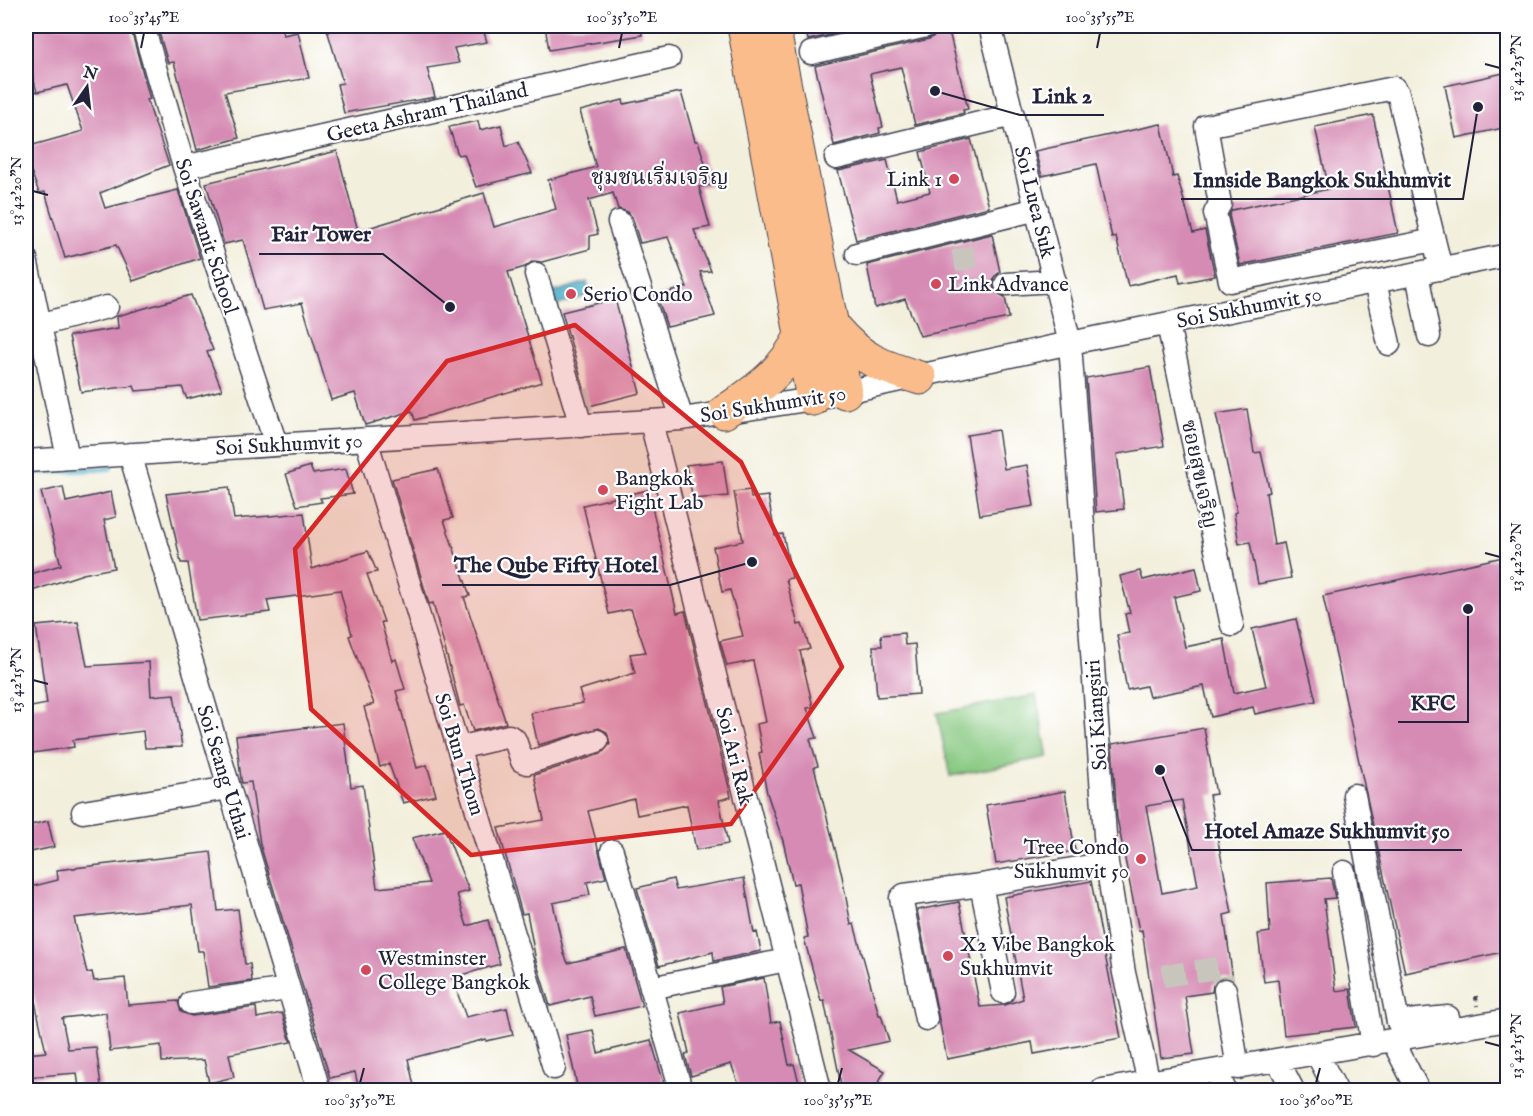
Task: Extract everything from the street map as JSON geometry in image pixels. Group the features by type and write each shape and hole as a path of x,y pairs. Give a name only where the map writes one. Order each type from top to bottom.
{"highway":[{"path":"744,26 798,344 804,400"},
{"path":"773,26 835,329 845,392"},
{"path":"835,329 851,348 863,356 920,378"},
{"path":"724,412 760,399 771,379 798,344"}],"street":[{"name":"Soi Sawanit School","path":"143,26 184,167 276,444"},
{"path":"871,26 809,47 926,26"},
{"name":"Soi Luea Suk","path":"990,26 1070,343"},
{"name":"Geeta Ashram Thailand","path":"184,167 669,58"},
{"path":"1434,240 1230,281 1215,213 1220,204 1206,126 1394,88 1398,93 1441,268"},
{"path":"835,151 1011,109"},
{"path":"962,248 961,243 1039,217"},
{"path":"857,254 1039,217"},
{"path":"620,222 682,419"},
{"name":"Soi Sukhumvit 50","path":"760,399 804,400 920,378 1070,343 1508,255"},
{"path":"26,259 68,458"},
{"path":"1418,273 1430,336"},
{"path":"536,274 579,400 580,426"},
{"path":"1006,284 1055,281"},
{"path":"1375,282 1389,344"},
{"path":"39,324 107,307"},
{"name":"ซอยสุขเจริญ","path":"1168,324 1232,625"},
{"name":"Soi Kiangsiri","path":"1070,343 1107,863 1124,973 1149,1083"},
{"name":"Soi Sukhumvit 50","path":"26,461 651,422 724,412"},
{"name":"Soi Ari Rak","path":"651,422 820,1090"},
{"name":"Soi Bun Thom","path":"366,439 555,1068"},
{"name":"Soi Seang Uthai","path":"130,454 319,1090"},
{"path":"458,748 509,736 515,740 522,761 527,763 597,741"},
{"path":"83,812 229,788"},
{"path":"1354,795 1398,1022 1448,1017"},
{"path":"612,851 681,1090"},
{"path":"926,1019 901,898 904,894 981,885 1107,863"},
{"path":"1344,872 1383,1043 1418,1090"},
{"path":"981,885 1003,992"},
{"path":"651,988 786,960"},
{"path":"191,1003 288,989"},
{"path":"1225,990 1238,1068"},
{"path":"1102,1090 1149,1083 1221,1081 1238,1068 1508,1020"},
{"path":"1317,1054 1336,1090"},
{"path":"1278,1061 1293,1090"}],"highlighted area":[{"path":"575,325 741,462 842,667 731,824 471,855 311,709 295,549 447,361"}],"green space":[{"path":"1036,695 1048,757 950,776 937,713"}],"water":[{"name":"Serio Condo","path":"587,282 591,295 555,306 551,293"}],"building":[{"path":"26,26 130,26 150,99 147,100 169,165 100,193 105,208 178,190 200,258 133,281 116,245 65,258 45,192 39,193 26,157 26,147 83,131 67,85 37,92 31,69 26,70"},
{"path":"157,26 281,26 283,35 298,32 309,78 225,92 239,138 197,150 174,62 168,63"},
{"path":"326,26 359,26 360,30 378,26 482,26 487,42 454,48 459,63 427,68 435,97 344,113 337,84 343,83"},
{"path":"545,26 641,26 642,35 549,50"},
{"path":"805,26 869,26 808,40"},
{"path":"948,27 968,109 963,110 964,113 915,125 901,67 870,74 883,127 879,128 880,133 834,145 815,66 929,39 936,35 939,29"},
{"path":"1508,72 1508,127 1456,138 1445,86"},
{"path":"681,92 695,141 698,141 712,185 699,187 710,227 694,230 711,271 700,272 715,316 667,327 657,296 687,287 668,237 640,243 632,217 628,212 618,209 613,193 589,200 598,234 590,236 590,249 542,262 533,261 525,267 508,272 542,382 415,420 412,411 365,425 355,393 331,400 302,303 263,310 243,240 224,244 206,183 337,151 358,231 484,193 494,227 556,209 548,180 596,167 580,111 623,100 624,104"},
{"path":"1373,115 1398,233 1240,265 1229,215 1232,210 1329,189 1315,127"},
{"path":"478,121 480,130 501,125 506,146 518,142 532,173 476,187 464,154 458,155 449,127"},
{"path":"1161,124 1173,177 1177,176 1193,233 1205,230 1215,276 1180,283 1178,274 1128,286 1116,237 1112,238 1096,164 1042,176 1035,151"},
{"name":"Link 1","path":"971,139 989,207 856,240 838,171 887,160 897,200 930,192 920,152"},
{"name":"Link Advance","path":"992,234 1000,272 994,277 993,285 995,292 1005,297 1009,318 920,336 905,299 875,308 867,265"},
{"path":"191,295 213,350 207,352 222,390 187,399 182,387 136,391 134,386 81,392 69,336 118,328 117,316"},
{"path":"615,299 640,393 589,406 562,312"},
{"path":"1150,367 1164,446 1117,454 1124,509 1096,512 1086,378"},
{"path":"1247,409 1254,453 1261,452 1270,492 1266,493 1274,545 1284,543 1291,578 1258,584 1250,542 1239,544 1234,513 1237,512 1216,414"},
{"path":"998,430 1004,469 1027,465 1034,506 980,515 967,435"},
{"path":"723,461 728,496 693,499 686,465"},
{"path":"310,466 313,474 346,469 353,494 320,498 322,502 297,506 286,474"},
{"path":"438,469 453,518 444,520 470,596 464,597 506,723 473,731 464,705 460,706 433,603 429,604 392,479"},
{"path":"63,487 66,502 111,492 116,517 104,520 114,568 83,574 26,593 26,575 61,565 41,492"},
{"path":"229,487 234,519 304,513 312,569 368,551 377,572 367,574 384,622 381,622 392,661 396,659 405,689 396,691 417,768 427,765 436,795 403,803 389,764 380,767 364,707 374,704 349,636 352,635 340,590 267,600 270,612 197,620 188,563 181,563 166,494"},
{"path":"648,490 677,613 685,611 729,787 731,797 719,800 728,844 696,850 687,805 637,815 634,799 588,811 606,878 587,882 590,895 553,903 564,954 568,963 626,949 642,1006 595,1016 590,996 550,1006 536,961 527,913 522,914 498,828 544,820 534,775 601,754 610,744 607,732 599,728 538,745 531,713 583,703 579,690 635,673 630,654 646,652 631,609 609,614 583,505"},
{"path":"750,490 751,498 768,496 775,535 783,534 792,578 786,579 798,625 802,624 810,649 800,651 813,707 807,708 817,738 810,739 818,766 814,767 842,876 851,925 854,924 879,1015 881,1015 889,1041 849,1050 885,1071 874,1090 842,1090 824,1000 821,1001 804,938 808,937 798,883 793,884 783,841 767,793 759,753 762,752 757,724 766,722 753,661 727,666 720,641 743,636 730,590 722,592 713,547 743,541 734,492"},
{"path":"1508,556 1508,951 1405,973 1323,596"},
{"path":"1196,567 1201,591 1174,597 1185,647 1224,639 1234,693 1266,686 1252,629 1296,619 1316,701 1255,714 1253,707 1211,717 1204,686 1149,697 1146,686 1127,690 1117,635 1129,633 1125,614 1130,613 1120,576 1140,571 1143,580"},
{"path":"78,622 87,666 149,662 151,696 174,694 182,747 145,748 143,731 73,740 74,747 26,754 26,708 47,704 36,626"},
{"path":"904,633 905,645 915,644 919,694 877,697 873,646 882,646 881,635"},
{"path":"343,723 351,787 363,785 377,888 429,883 412,838 445,830 469,891 457,894 467,926 488,920 500,964 452,978 466,1017 507,1008 513,1035 486,1041 486,1039 408,1059 415,1090 359,1090 355,1072 330,1078 260,844 251,782 242,783 241,779 236,736"},
{"path":"1204,728 1216,794 1209,795 1232,913 1224,915 1233,980 1222,977 1213,985 1212,992 1185,996 1194,1054 1161,1058 1142,930 1139,931 1117,818 1112,744","holes":["1182,800 1198,886 1162,893 1146,806"]},
{"path":"1065,791 1075,851 996,864 986,805"},
{"path":"48,821 54,847 26,853 26,826"},
{"path":"211,852 218,911 238,909 245,964 250,964 252,981 208,987 203,951 198,951 192,905 74,918 87,973 92,972 94,981 125,978 128,1005 178,1001 181,1012 192,1016 256,1007 257,1018 282,1013 291,1042 229,1054 234,1077 209,1083 204,1060 162,1062 161,1045 110,1051 106,1013 62,1018 68,1049 96,1047 101,1086 79,1088 77,1073 26,1077 26,1054 46,1052 26,960 26,888 58,880 57,870"},
{"path":"744,878 754,933 757,932 761,951 714,961 713,952 659,966 637,888 673,879 676,890"},
{"path":"1331,878 1335,898 1324,899 1336,991 1350,989 1356,1027 1284,1035 1278,980 1264,982 1258,934 1270,932 1267,883"},
{"path":"1091,881 1121,1038 1034,1054 1032,1042 947,1059 917,910 959,902 980,1007 1005,1005 1023,999 1004,897"},
{"path":"764,978 771,1023 780,1021 789,1065 794,1064 801,1090 741,1090 731,1064 691,1076 685,1055 689,1053 680,1013 723,1003 720,987"},
{"path":"593,1030 598,1053 651,1040 666,1090 578,1090 566,1035"}],"waterway":[{"path":"26,473 110,468"}],"tunnel":[{"path":"962,248 971,286"},
{"path":"584,400 591,399"},
{"path":"1163,976 1218,968 1221,969 1225,990"}],"place":[{"name":"Link 2","path":"935,91"},
{"name":"Innside Bangkok Sukhumvit","path":"1478,107"},
{"name":"Link 1","path":"954,179"},
{"name":"Link Advance","path":"936,284"},
{"name":"Serio Condo","path":"571,294"},
{"name":"Fair Tower","path":"450,307"},
{"name":"Bangkok Fight Lab","path":"603,490"},
{"name":"The Qube Fifty Hotel","path":"752,562"},
{"name":"KFC","path":"1468,609"},
{"name":"Hotel Amaze Sukhumvit 50","path":"1160,770"},
{"name":"Tree Condo Sukhumvit 50","path":"1141,859"},
{"name":"X2 Vibe Bangkok Sukhumvit","path":"948,956"},
{"name":"Westminster College Bangkok","path":"366,970"}],"district":[{"name":"ชุมชนเริ่มเจริญ","path":"660,176"}]}
